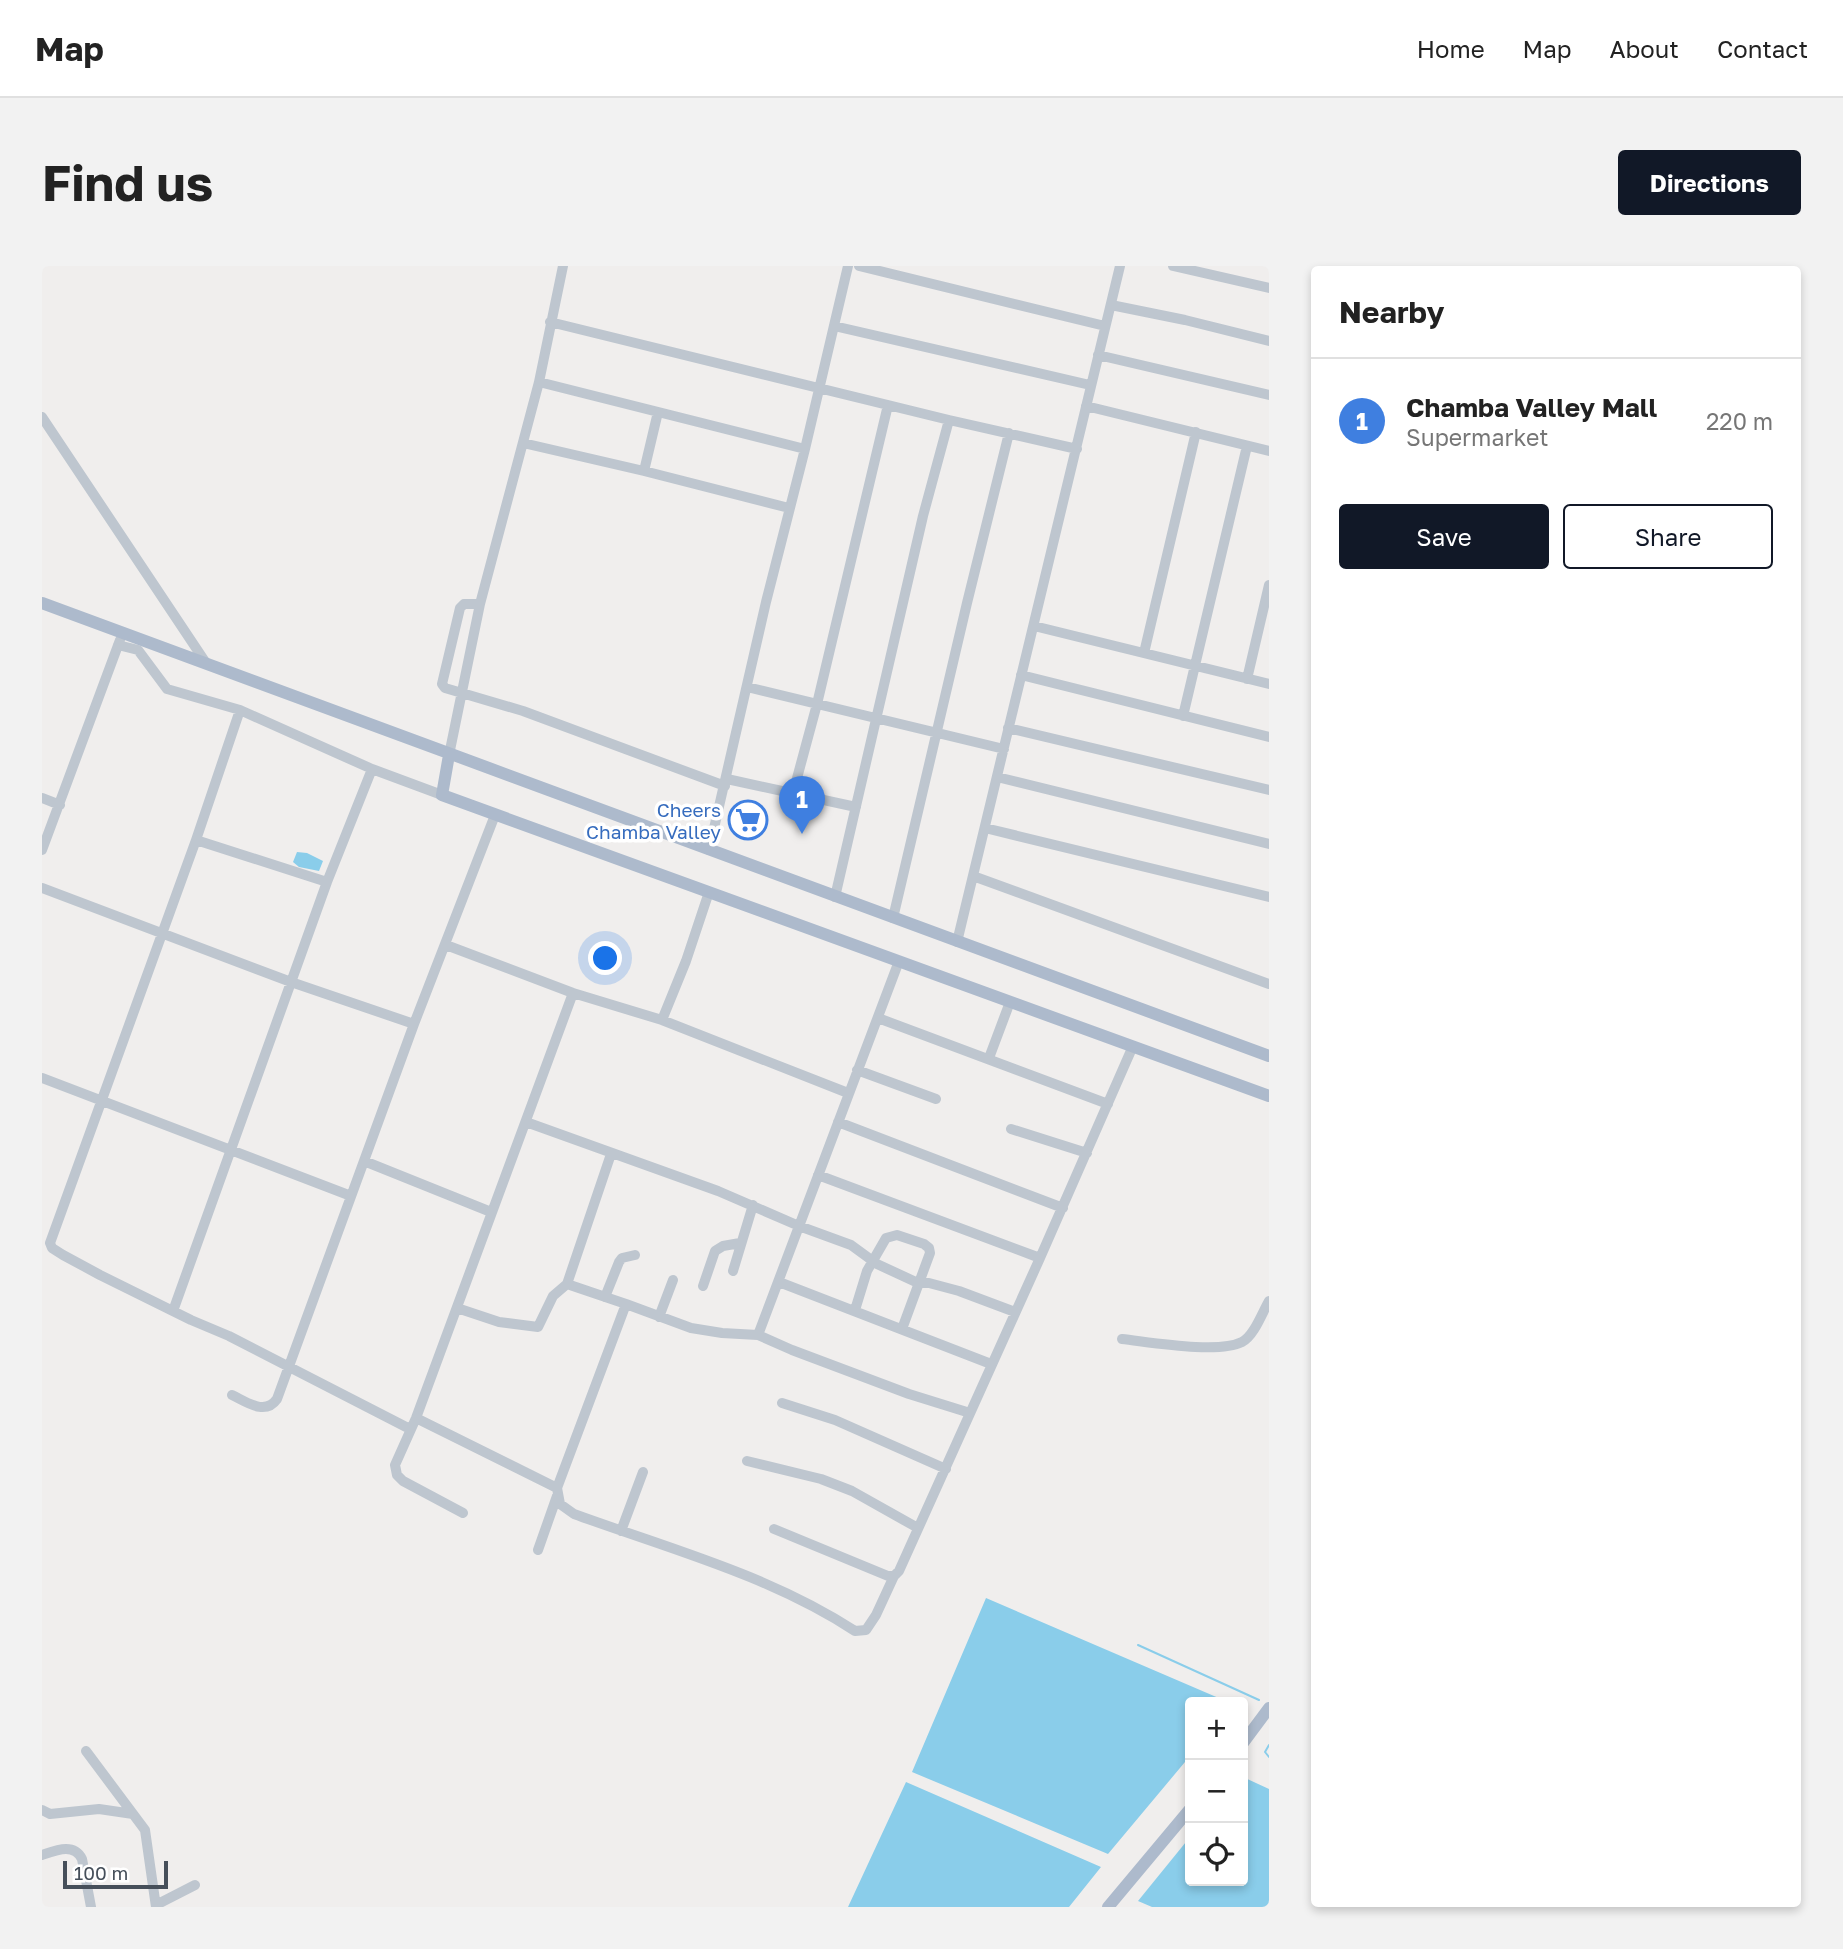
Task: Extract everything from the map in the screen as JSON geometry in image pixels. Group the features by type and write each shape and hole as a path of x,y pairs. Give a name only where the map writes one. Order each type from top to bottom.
{"main road":[{"path":"42,603 120,639 206,664 1269,1056"},
{"path":"449,755 442,795 1269,1096"},
{"path":"1248,1737 1268,1712"},
{"path":"1108,1907 1185,1815"}],"street":[{"path":"449,755 480,604 539,382 563,266"},
{"path":"709,850 848,266"},
{"path":"859,266 1105,326"},
{"path":"957,942 1120,266"},
{"path":"1173,266 1269,288"},
{"path":"1111,305 1269,341"},
{"path":"550,322 1077,449"},
{"path":"834,326 1090,385"},
{"path":"1098,355 1269,395"},
{"path":"539,382 805,449"},
{"path":"793,793 817,704 888,405"},
{"path":"1086,406 1269,452"},
{"path":"643,471 658,412"},
{"path":"42,417 206,664"},
{"path":"835,897 923,516 949,420"},
{"path":"1144,653 1196,432"},
{"path":"894,918 1009,433"},
{"path":"523,443 789,508"},
{"path":"1183,716 1247,446"},
{"path":"1247,679 1269,585"},
{"path":"480,604 464,604 460,608 442,684 445,688 523,711 726,783 793,793 856,807"},
{"path":"1034,626 1269,684"},
{"path":"42,850 120,639 138,650 167,689 240,710 372,769 442,795"},
{"path":"1021,675 1269,737"},
{"path":"747,687 1004,749"},
{"path":"240,710 50,1243 52,1248 75,1262 229,1336 410,1429"},
{"path":"1008,728 1269,790"},
{"path":"173,1311 327,882 372,769"},
{"path":"998,777 1269,844"},
{"path":"42,798 60,805"},
{"path":"232,1395 258,1408 271,1406 277,1399 414,1024 495,815"},
{"path":"985,828 1269,897"},
{"path":"195,840 327,882"},
{"path":"973,876 1269,984"},
{"path":"42,888 291,982 414,1024"},
{"path":"662,1020 686,961 709,892"},
{"path":"446,944 573,993 662,1020 848,1093"},
{"path":"758,1335 899,961"},
{"path":"463,1513 403,1481 397,1475 395,1465 416,1418 573,993"},
{"path":"989,1058 1010,1002"},
{"path":"878,1018 1108,1104"},
{"path":"416,1418 557,1492 560,1504 574,1514 754,1577 830,1615 855,1631 866,1629 876,1615 946,1469 1133,1046"},
{"path":"857,1070 936,1099"},
{"path":"42,1078 351,1196"},
{"path":"526,1122 753,1205 850,1245 893,1273 918,1283 929,1283 959,1291 1015,1312"},
{"path":"838,1122 1063,1208"},
{"path":"1011,1129 1087,1153"},
{"path":"457,1308 499,1322 538,1327 553,1296 567,1284 611,1154"},
{"path":"364,1161 491,1212"},
{"path":"818,1175 1041,1258"},
{"path":"733,1270 753,1205"},
{"path":"855,1310 872,1261 886,1238 897,1234 924,1244 930,1253 902,1329"},
{"path":"703,1286 715,1251 723,1246 740,1243"},
{"path":"606,1297 619,1262 622,1258 635,1255"},
{"path":"659,1317 673,1280"},
{"path":"779,1282 991,1364"},
{"path":"567,1284 691,1328 758,1335 909,1394 970,1413"},
{"path":"1122,1339 1192,1347 1241,1342 1248,1336 1269,1301"},
{"path":"538,1550 626,1304"},
{"path":"782,1404 835,1420 946,1469"},
{"path":"747,1461 821,1479 842,1487 918,1528"},
{"path":"621,1531 643,1472"},
{"path":"774,1529 888,1576 894,1576"},
{"path":"86,1751 145,1830 156,1906 195,1885"},
{"path":"42,1810 59,1814 99,1808 132,1814"},
{"path":"42,1856 64,1849 75,1849 79,1853 91,1907"}],"water":[{"path":"297,852 307,853 323,861 319,871 299,867 293,862"},
{"path":"986,1598 1216,1697 1185,1697 1185,1762 1108,1854 912,1772"},
{"path":"1248,1779 1269,1789 1269,1907 1152,1907 1138,1901 1185,1843 1185,1886 1248,1886"},
{"path":"906,1782 1101,1867 1069,1907 848,1907"}],"waterway":[{"path":"1138,1645 1259,1700"},
{"path":"1269,1745 1265,1752 1269,1757"}],"place":[{"name":"Cheers Chamba Valley","path":"748,820"},
{"name":"Chamba Valley Mall","path":"802,834"}]}
